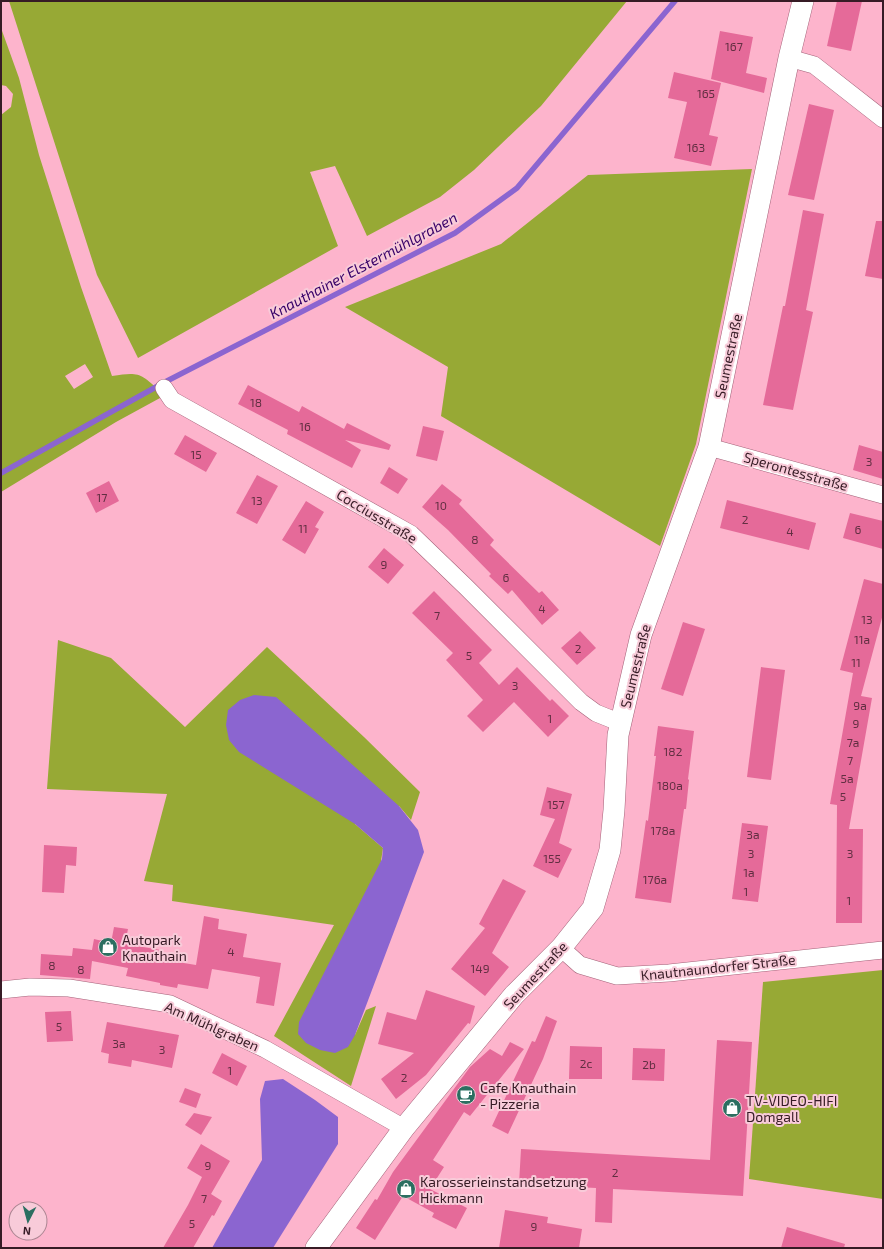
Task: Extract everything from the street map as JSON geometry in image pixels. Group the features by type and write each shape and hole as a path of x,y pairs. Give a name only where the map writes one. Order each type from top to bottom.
{"street":[{"name":"Seumestraße","path":"316,1248 404,1128 514,995 561,948 593,908 610,850 618,735 621,722 642,635 709,447 803,1"},
{"path":"790,58 814,65 883,119"},
{"name":"Cocciusstraße","path":"164,388 172,400 411,534 466,586 581,702 596,713 621,722"},
{"name":"Sperontesstraße","path":"709,447 883,495"},
{"name":"Knautnaundorfer Straße","path":"561,948 580,965 617,976 669,973 883,950"},
{"name":"Am Mühlgraben","path":"1,990 30,987 69,988 170,1004 265,1049 404,1128"}],"green space":[{"path":"9,1 627,1 541,106 474,170 440,197 367,236 335,166 310,172 338,246 138,358 97,275"},
{"path":"1,28 19,78 39,155 81,287 112,376 128,374 139,375 148,380 160,391 160,398 116,422 1,492 1,115 11,107 13,94 6,86 1,85","holes":["85,364 93,377 74,389 65,376"]},
{"path":"752,169 696,444 660,546 441,416 448,367 345,307 501,244 588,175"},
{"path":"58,640 111,658 185,727 267,647 364,737 420,792 411,820 399,806 355,824 383,848 355,1035 366,1010 376,1006 351,1086 274,1036 334,925 172,901 173,885 144,881 167,794 47,789"},
{"path":"883,970 883,1199 749,1179 763,982"}],"shaded area":[{"path":"254,695 276,697 399,806 418,830 424,852 355,1035 348,1047 335,1053 320,1050 306,1043 298,1034 299,1022 382,859 383,848 355,824 239,752 229,740 226,725 228,710 240,700"},
{"path":"283,1079 338,1117 338,1144 273,1248 212,1248 262,1160 260,1099 265,1081"}],"building":[{"path":"837,1 862,1 851,51 827,46"},
{"path":"720,31 753,37 746,73 767,78 764,93 711,79"},
{"path":"674,72 721,83 709,135 718,137 711,166 674,158 687,102 668,98"},
{"path":"809,104 834,110 814,200 788,195"},
{"path":"803,210 824,214 806,310 813,312 793,410 763,405 783,306 785,306"},
{"path":"876,221 883,221 883,279 865,276"},
{"path":"248,385 299,412 302,406 344,429 347,423 391,445 389,450 345,440 361,450 352,468 287,434 288,430 238,404"},
{"path":"423,426 444,431 437,461 416,456"},
{"path":"185,435 217,453 206,472 174,454"},
{"path":"859,445 883,452 883,479 853,470"},
{"path":"389,467 408,479 398,494 380,483"},
{"path":"257,475 278,486 257,524 236,513"},
{"path":"109,481 119,501 96,513 86,493"},
{"path":"442,484 462,500 459,504 494,540 490,545 539,593 542,591 559,610 542,625 512,590 508,594 489,576 491,574 448,530 422,507"},
{"path":"727,500 816,523 809,550 720,528"},
{"path":"306,501 324,512 315,527 319,529 305,554 282,540"},
{"path":"850,513 883,521 883,549 843,538"},
{"path":"384,548 404,565 388,584 368,567"},
{"path":"864,579 883,584 883,614 861,696 872,698 849,829 863,829 862,923 836,923 837,805 830,804 853,673 840,670"},
{"path":"434,591 492,650 479,663 499,685 517,667 550,701 552,699 569,716 548,737 514,702 483,732 467,716 483,700 446,660 453,653 412,613"},
{"path":"683,622 705,629 683,696 661,689"},
{"path":"580,631 596,648 577,665 561,648"},
{"path":"761,667 785,670 771,780 747,777"},
{"path":"658,726 694,731 686,809 684,809 671,903 635,898 646,820 648,821"},
{"path":"547,787 572,794 559,843 572,849 558,878 533,866 555,819 540,815"},
{"path":"742,823 768,826 758,902 732,899"},
{"path":"44,845 77,847 76,866 66,865 64,893 42,892"},
{"path":"503,879 526,891 492,953 509,967 485,996 451,969 485,928 479,924"},
{"path":"204,916 219,919 218,929 247,934 243,957 281,963 274,1006 256,1003 260,977 212,969 208,989 178,984 177,988 160,985 160,983 126,976 128,968 92,961 90,979 40,975 41,954 72,956 73,948 92,950 94,939 111,943 114,927 128,929 125,944 161,950 159,959 196,965"},
{"path":"426,990 475,1006 470,1024 468,1023 426,1075 396,1099 381,1079 414,1053 378,1044 387,1012 416,1020"},
{"path":"71,1011 73,1041 47,1042 45,1012"},
{"path":"546,1016 557,1021 543,1059 508,1134 492,1126 532,1041 535,1042"},
{"path":"107,1022 179,1035 172,1068 132,1060 131,1067 108,1063 109,1054 101,1052"},
{"path":"717,1040 752,1042 743,1196 613,1189 612,1223 595,1222 596,1188 519,1184 521,1149 710,1160"},
{"path":"510,1042 524,1049 470,1116 464,1112 433,1160 444,1167 430,1189 467,1208 456,1229 432,1217 434,1213 403,1196 375,1240 356,1228 375,1199 377,1200 393,1172 470,1067 490,1049 502,1056"},
{"path":"570,1046 602,1047 602,1079 569,1079"},
{"path":"633,1048 665,1049 664,1081 632,1080"},
{"path":"222,1053 247,1066 237,1086 212,1073"},
{"path":"185,1088 201,1094 196,1108 179,1102"},
{"path":"194,1113 212,1117 201,1135 185,1125"},
{"path":"201,1144 230,1161 211,1194 222,1201 193,1248 163,1248 188,1205 202,1177 187,1168"},
{"path":"505,1210 548,1217 547,1223 582,1229 579,1248 499,1248"},
{"path":"787,1227 845,1244 844,1248 781,1248"}],"waterway":[{"name":"Knauthainer Elstermühlgraben","path":"1,473 165,382 455,233 517,188 675,1"}],"place":[{"name":"Autopark Knauthain","path":"108,947"},
{"name":"Cafe Knauthain - Pizzeria","path":"466,1095"},
{"name":"TV-VIDEO-HIFI Domgall","path":"732,1108"},
{"name":"Karosserieinstandsetzung Hickmann","path":"406,1189"}]}
